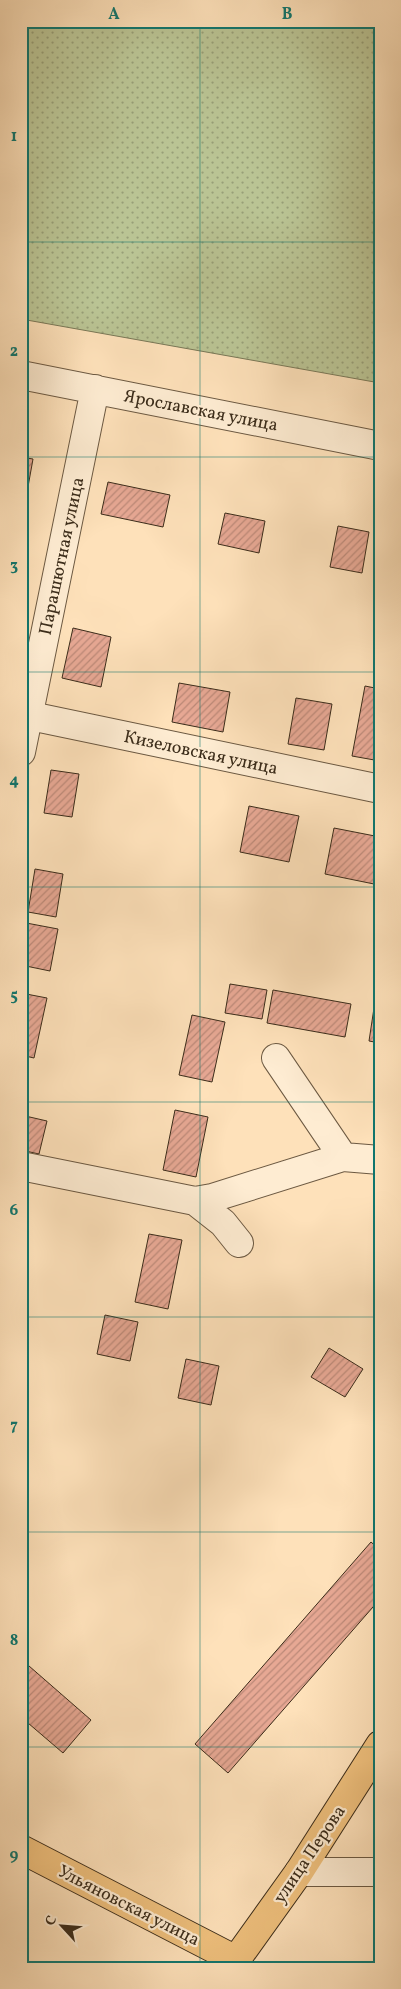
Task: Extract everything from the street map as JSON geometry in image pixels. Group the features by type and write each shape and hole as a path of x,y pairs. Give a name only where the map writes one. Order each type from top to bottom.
{"main road":[{"name":"улица Перова","path":"240,1964 380,1745"},
{"name":"Ульяновская улица","path":"21,1849 240,1964"}],"street":[{"name":"Ярославская улица","path":"21,375 380,446"},
{"name":"Парашютная улица","path":"21,752 25,715 95,389"},
{"name":"Кизеловская улица","path":"25,715 380,789"},
{"path":"276,1058 343,1157"},
{"path":"21,1166 195,1201 212,1198 343,1157 380,1160"},
{"path":"195,1201 223,1223 239,1242"},
{"path":"299,1872 380,1872"}],"green space":[{"path":"21,21 380,21 380,383 21,319"}],"building":[{"path":"21,457 33,459 24,509 21,508"},
{"path":"108,482 170,495 163,527 101,514"},
{"path":"225,513 265,521 259,553 218,544"},
{"path":"338,526 369,532 362,573 330,567"},
{"path":"73,628 111,637 101,687 62,678"},
{"path":"179,683 230,692 223,732 172,722"},
{"path":"365,686 380,689 380,761 352,756"},
{"path":"296,698 332,704 324,750 288,744"},
{"path":"51,770 79,774 72,817 44,813"},
{"path":"249,806 299,816 289,862 240,852"},
{"path":"334,828 380,837 380,857 374,884 325,874"},
{"path":"35,869 63,874 56,917 28,912"},
{"path":"21,922 58,929 50,971 21,965"},
{"path":"230,984 267,990 262,1019 225,1013"},
{"path":"273,990 351,1004 345,1037 267,1023"},
{"path":"21,993 47,998 34,1058 21,1055"},
{"path":"374,1008 380,1009 380,1043 369,1041"},
{"path":"192,1015 225,1022 212,1082 179,1075"},
{"path":"175,1110 208,1117 196,1177 163,1170"},
{"path":"21,1115 47,1121 39,1154 21,1150"},
{"path":"149,1234 182,1240 168,1309 135,1302"},
{"path":"380,1255 380,1269 374,1265"},
{"path":"105,1315 138,1322 130,1361 97,1354"},
{"path":"329,1348 363,1369 345,1397 311,1377"},
{"path":"186,1359 219,1366 211,1405 178,1398"},
{"path":"371,1542 380,1550 380,1599 228,1773 195,1744"},
{"path":"21,1659 91,1720 63,1753 21,1717"}]}
